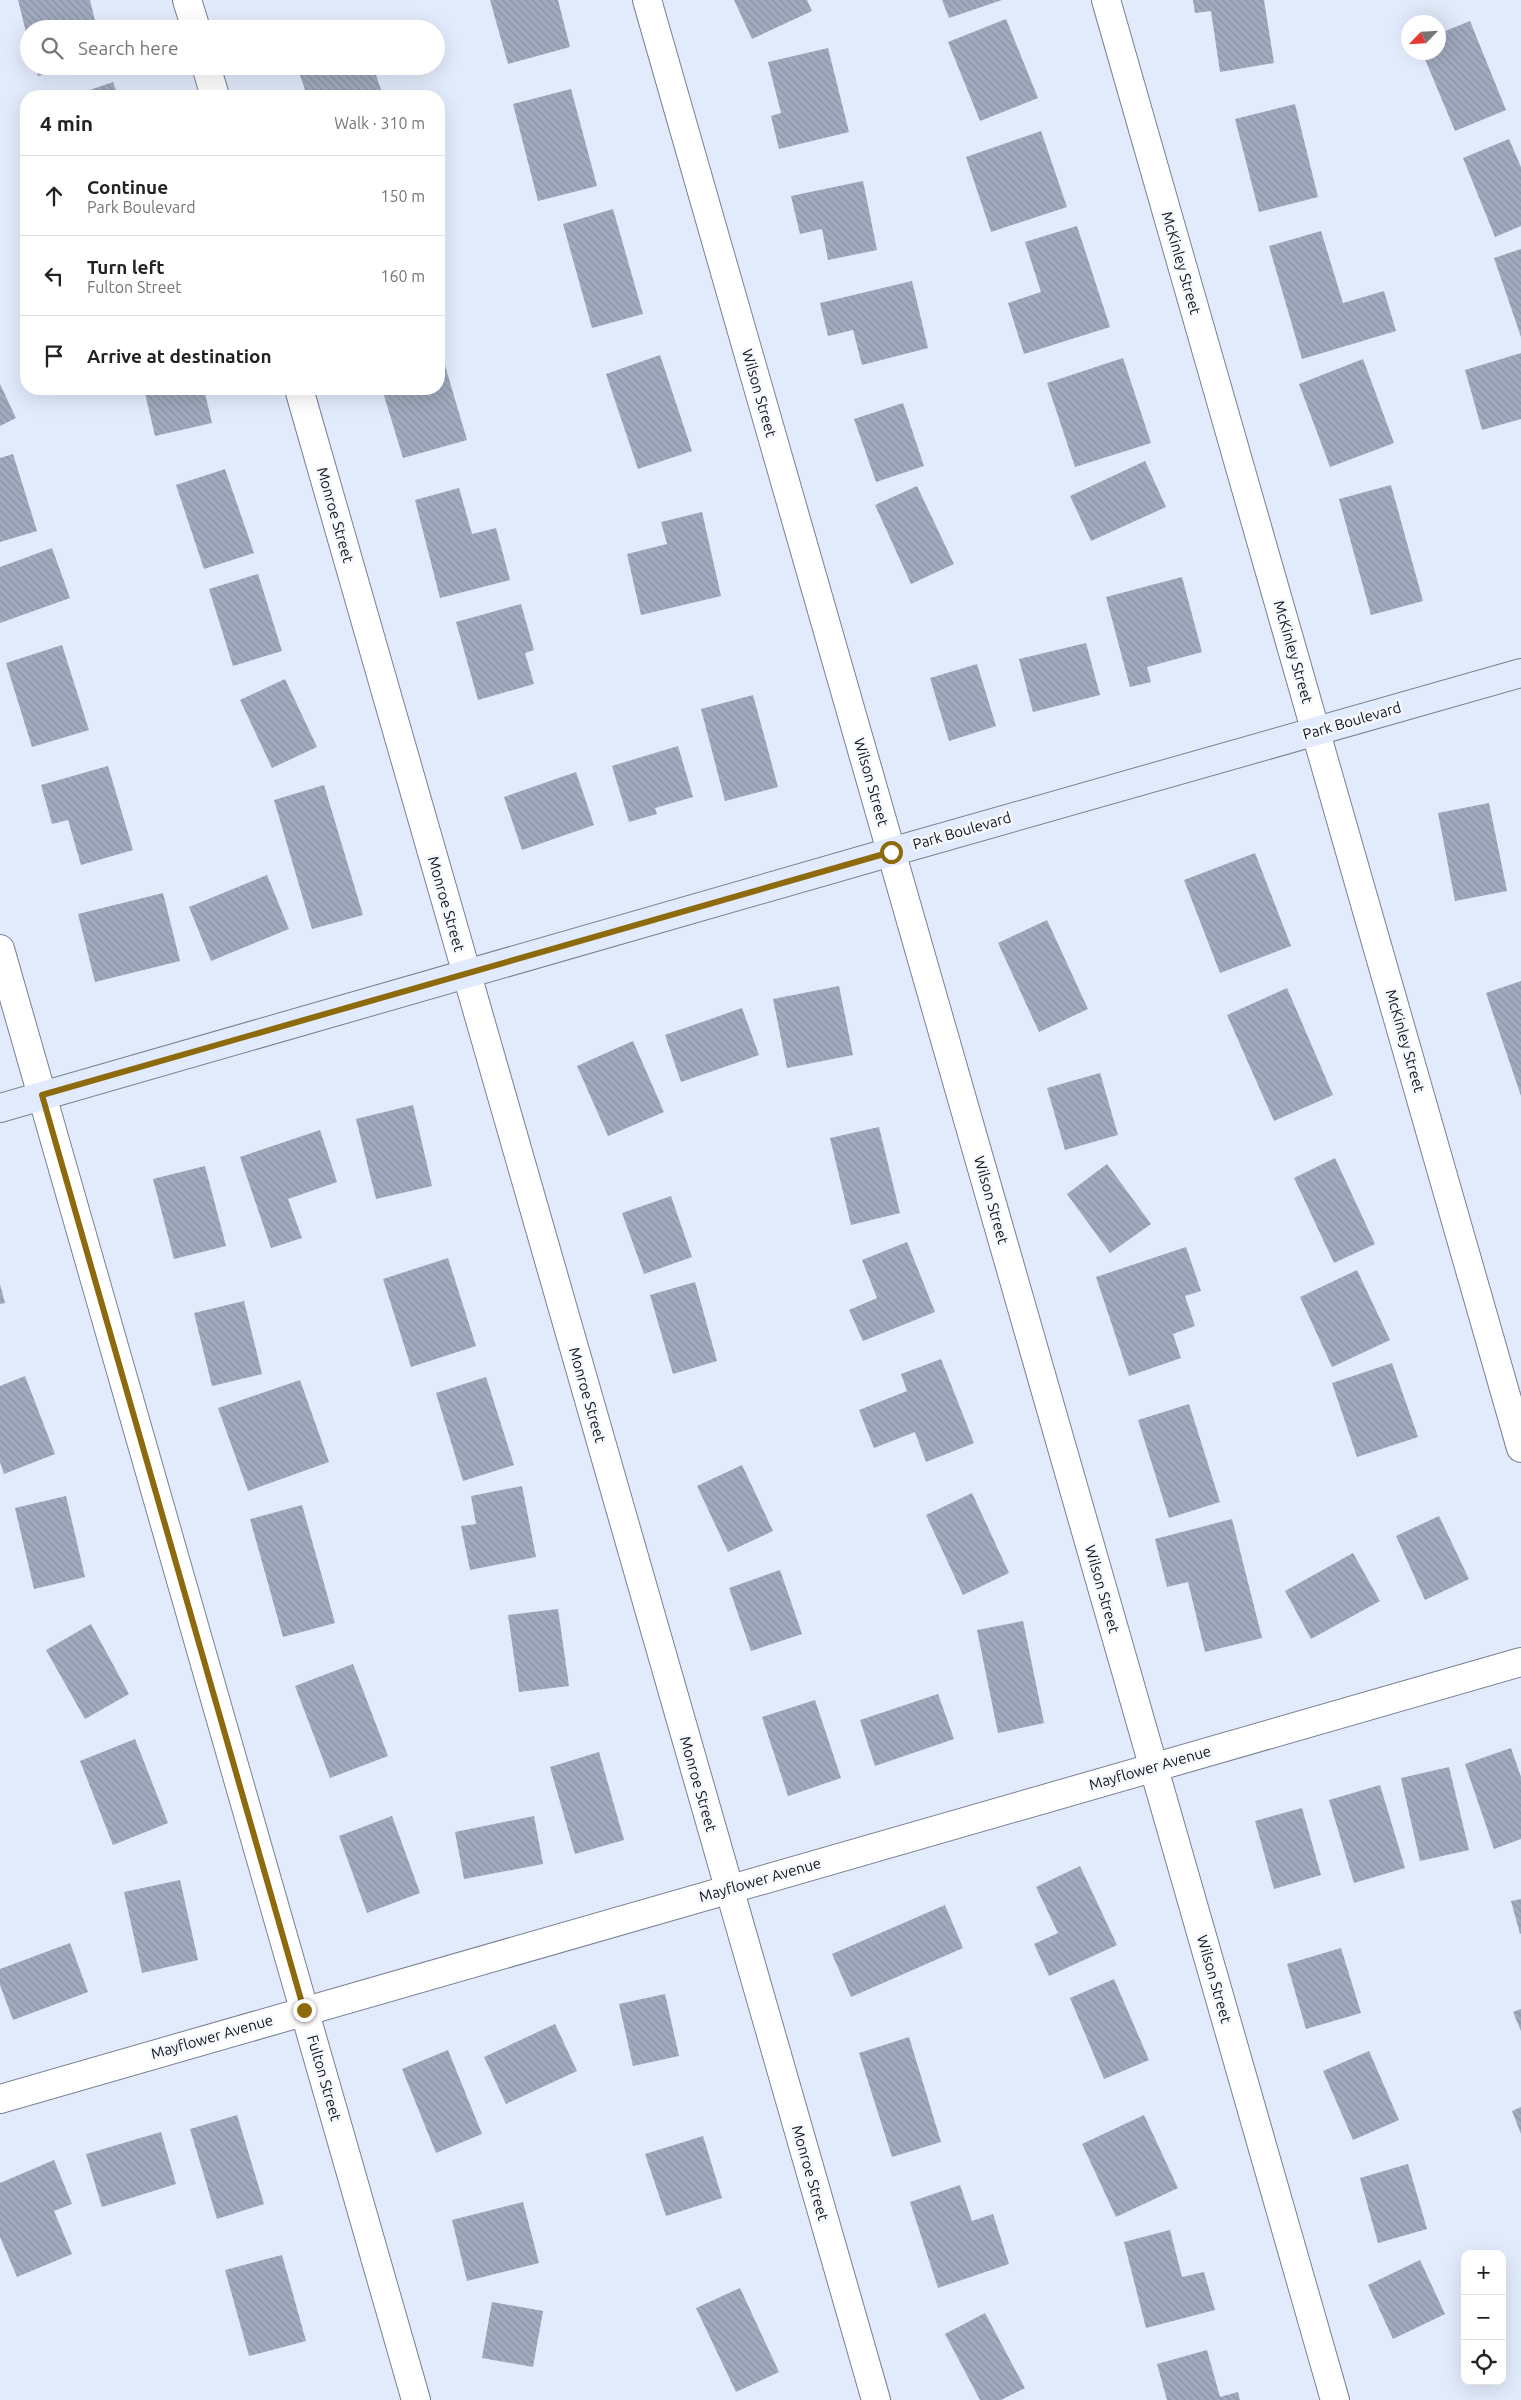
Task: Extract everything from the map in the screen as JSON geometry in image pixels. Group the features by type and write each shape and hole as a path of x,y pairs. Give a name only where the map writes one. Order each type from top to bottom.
{"street":[{"path":"188,0 194,20"},
{"name":"Wilson Street","path":"647,0 1335,2400"},
{"name":"McKinley Street","path":"1106,0 1521,1448"},
{"path":"209,75 213,90"},
{"name":"Monroe Street","path":"301,395 876,2400"},
{"name":"Park Boulevard","path":"0,1108 466,973 1521,674"},
{"name":"Fulton Street","path":"0,949 416,2400"},
{"name":"Mayflower Avenue","path":"0,2099 304,2010 1521,1662"}],"building":[{"path":"18,0 90,0 95,20 23,20"},
{"path":"490,0 558,0 570,47 508,64"},
{"path":"734,0 807,0 812,11 752,39"},
{"path":"942,0 1002,0 949,18"},
{"path":"1193,0 1264,0 1274,63 1220,72 1211,11 1195,13"},
{"path":"1006,19 1038,98 980,121 948,42"},
{"path":"1470,21 1506,110 1455,131 1425,60 1446,60 1446,31"},
{"path":"828,48 849,132 779,149 771,116 781,113 768,62"},
{"path":"300,75 376,75 381,90 305,90"},
{"path":"113,82 116,90 90,90"},
{"path":"571,89 597,186 538,201 513,104"},
{"path":"1295,104 1318,197 1259,212 1235,119"},
{"path":"1041,131 1067,207 991,232 966,157"},
{"path":"1509,139 1521,167 1521,226 1495,237 1463,158"},
{"path":"863,181 877,250 828,260 822,229 800,234 791,196"},
{"path":"613,209 643,314 592,328 563,224"},
{"path":"1077,226 1110,327 1024,354 1008,303 1041,292 1025,242"},
{"path":"1321,231 1343,303 1384,291 1396,331 1302,359 1269,246"},
{"path":"1521,249 1521,337 1494,258"},
{"path":"912,281 928,348 862,365 853,330 828,336 820,303"},
{"path":"1521,353 1521,419 1482,430 1465,370"},
{"path":"660,355 692,451 638,469 606,374"},
{"path":"1123,358 1151,443 1075,467 1047,383"},
{"path":"1363,359 1394,443 1330,467 1299,384"},
{"path":"445,365 467,440 403,458 384,395 445,395"},
{"path":"0,384 16,418 0,426"},
{"path":"145,395 205,395 212,423 155,436"},
{"path":"903,403 924,466 876,482 854,419"},
{"path":"13,454 37,531 0,542 0,458"},
{"path":"1145,461 1166,507 1091,541 1070,496"},
{"path":"225,469 254,553 204,569 176,485"},
{"path":"1391,485 1423,601 1371,615 1339,499"},
{"path":"917,486 954,564 911,584 875,505"},
{"path":"459,488 472,534 496,528 510,580 440,598 415,500"},
{"path":"702,512 721,596 641,615 627,554 667,544 661,522"},
{"path":"52,548 70,598 0,623 0,567"},
{"path":"258,574 282,651 233,666 209,589"},
{"path":"1182,577 1202,652 1147,667 1151,682 1130,687 1106,597"},
{"path":"521,604 534,650 525,653 534,684 478,700 456,622"},
{"path":"1086,643 1100,695 1033,712 1019,659"},
{"path":"62,645 89,730 32,747 6,663"},
{"path":"977,664 996,726 949,741 930,678"},
{"path":"285,679 317,747 272,768 240,700"},
{"path":"753,695 778,787 725,801 701,709"},
{"path":"678,746 693,797 655,808 657,814 629,822 612,766"},
{"path":"108,766 133,850 81,865 68,820 52,824 41,785"},
{"path":"576,772 594,825 522,850 504,797"},
{"path":"324,785 363,915 312,929 274,800"},
{"path":"1489,803 1507,891 1455,901 1438,813"},
{"path":"1255,853 1291,946 1220,973 1184,880"},
{"path":"267,875 289,929 211,961 189,907"},
{"path":"163,893 180,961 95,982 78,914"},
{"path":"1047,920 1088,1009 1039,1032 998,943"},
{"path":"1521,981 1521,1096 1486,993"},
{"path":"839,986 853,1055 787,1068 773,999"},
{"path":"1287,988 1333,1095 1274,1121 1227,1015"},
{"path":"742,1008 759,1055 681,1082 665,1035"},
{"path":"633,1041 664,1112 608,1136 577,1066"},
{"path":"1100,1073 1118,1135 1065,1150 1047,1088"},
{"path":"413,1105 432,1186 376,1199 356,1119"},
{"path":"879,1127 900,1213 851,1225 830,1138"},
{"path":"320,1130 337,1182 288,1199 302,1238 271,1248 240,1157"},
{"path":"1335,1158 1375,1244 1334,1263 1294,1178"},
{"path":"1107,1164 1151,1224 1110,1253 1067,1194"},
{"path":"205,1166 226,1246 174,1259 153,1179"},
{"path":"671,1196 692,1257 644,1274 622,1213"},
{"path":"907,1242 935,1312 863,1341 849,1310 877,1298 862,1260"},
{"path":"1186,1247 1201,1291 1185,1296 1195,1326 1173,1334 1181,1358 1129,1376 1096,1277"},
{"path":"448,1258 476,1346 411,1367 383,1279"},
{"path":"1357,1270 1390,1340 1332,1367 1300,1297"},
{"path":"695,1282 717,1361 673,1374 650,1295"},
{"path":"0,1284 5,1303 0,1304"},
{"path":"244,1301 262,1374 212,1386 194,1313"},
{"path":"941,1359 974,1443 926,1462 915,1432 874,1448 859,1410 907,1391 901,1374"},
{"path":"1392,1363 1418,1437 1357,1457 1332,1383"},
{"path":"25,1376 55,1454 4,1474 0,1462 0,1386"},
{"path":"486,1377 514,1465 463,1481 436,1393"},
{"path":"300,1380 329,1462 248,1491 218,1408"},
{"path":"1189,1404 1220,1502 1169,1518 1138,1420"},
{"path":"742,1465 773,1531 728,1552 697,1486"},
{"path":"522,1486 536,1557 470,1570 461,1526 476,1524 471,1496"},
{"path":"972,1493 1009,1573 963,1595 926,1515"},
{"path":"66,1496 85,1577 34,1589 15,1508"},
{"path":"302,1505 335,1623 283,1637 250,1519"},
{"path":"1439,1516 1469,1579 1425,1600 1396,1536"},
{"path":"1232,1519 1262,1638 1205,1652 1188,1582 1167,1587 1155,1539"},
{"path":"1353,1553 1380,1601 1311,1639 1285,1591"},
{"path":"780,1570 802,1634 751,1651 729,1588"},
{"path":"558,1609 569,1686 519,1692 508,1615"},
{"path":"1023,1621 1044,1723 998,1733 977,1630"},
{"path":"91,1624 129,1694 85,1719 46,1650"},
{"path":"353,1664 388,1756 330,1778 295,1686"},
{"path":"938,1694 954,1739 875,1766 860,1720"},
{"path":"815,1700 841,1778 788,1796 762,1717"},
{"path":"135,1739 168,1823 113,1845 80,1761"},
{"path":"1511,1748 1521,1777 1521,1839 1494,1849 1465,1764"},
{"path":"599,1752 624,1840 575,1854 550,1767"},
{"path":"1449,1767 1469,1850 1420,1861 1401,1778"},
{"path":"1380,1785 1405,1868 1354,1883 1329,1800"},
{"path":"1302,1808 1321,1875 1274,1889 1255,1821"},
{"path":"392,1816 420,1893 367,1913 339,1836"},
{"path":"534,1816 543,1864 464,1879 455,1832"},
{"path":"1080,1866 1117,1945 1049,1976 1034,1944 1058,1933 1036,1887"},
{"path":"180,1880 198,1960 142,1973 124,1892"},
{"path":"1521,1899 1521,1933 1520,1934 1511,1901"},
{"path":"945,1905 963,1948 851,1997 832,1954"},
{"path":"70,1943 88,1992 13,2020 0,1985 0,1969"},
{"path":"1341,1948 1361,2013 1306,2029 1287,1964"},
{"path":"1114,1979 1149,2060 1104,2079 1070,1998"},
{"path":"665,1994 679,2056 633,2066 619,2004"},
{"path":"1521,2009 1521,2031 1513,2012"},
{"path":"555,2024 577,2071 506,2104 484,2057"},
{"path":"909,2037 941,2142 892,2157 859,2053"},
{"path":"448,2050 482,2134 436,2153 402,2069"},
{"path":"1369,2051 1399,2120 1353,2140 1323,2071"},
{"path":"1521,2107 1521,2134 1512,2111"},
{"path":"237,2115 264,2204 217,2219 190,2129"},
{"path":"1144,2115 1178,2188 1116,2217 1082,2144"},
{"path":"161,2132 176,2184 102,2207 86,2154"},
{"path":"703,2136 722,2198 666,2216 645,2154"},
{"path":"54,2160 72,2204 54,2211 72,2254 17,2277 0,2237 0,2183"},
{"path":"1408,2164 1427,2229 1378,2243 1360,2178"},
{"path":"960,2185 972,2221 993,2214 1009,2264 938,2288 910,2202"},
{"path":"523,2202 539,2263 467,2281 452,2220"},
{"path":"1170,2230 1182,2277 1204,2272 1215,2310 1146,2328 1124,2242"},
{"path":"282,2255 306,2341 249,2356 225,2270"},
{"path":"1420,2260 1445,2314 1393,2339 1368,2285"},
{"path":"740,2288 779,2372 736,2392 696,2308"},
{"path":"492,2302 543,2311 533,2367 482,2358"},
{"path":"985,2313 1025,2388 1001,2400 980,2400 945,2334"},
{"path":"1207,2350 1220,2397 1238,2392 1240,2400 1167,2400 1157,2364"}],"route":[{"path":"304,2010 42,1095 891,852"}]}
